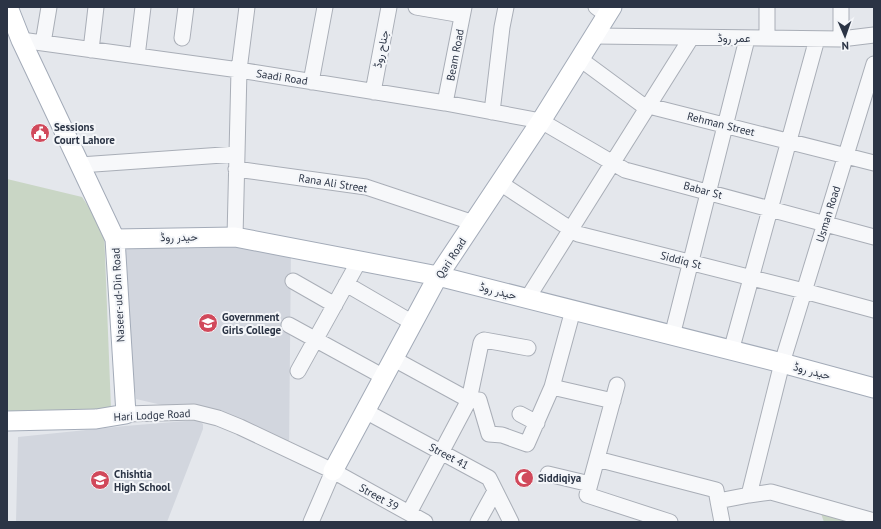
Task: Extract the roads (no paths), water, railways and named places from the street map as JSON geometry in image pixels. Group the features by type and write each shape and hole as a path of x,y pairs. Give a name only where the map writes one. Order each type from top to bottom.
{"main road":[{"name":"Naseer-ud-Din Road","path":"8,7 21,40 115,239 126,414"},
{"name":"Qari Road","path":"333,472 438,276 541,121 580,59 594,36 605,10"},
{"name":"حیدر روڈ","path":"115,239 235,237 438,276 782,363 874,388"},
{"name":"Hari Lodge Road","path":"7,421 96,419 126,414"}],"street":[{"path":"43,43 49,7"},
{"path":"91,50 96,7"},
{"path":"137,56 143,7"},
{"path":"182,38 186,7"},
{"path":"235,237 239,70 247,7"},
{"path":"311,82 325,7"},
{"name":"جناح روڈ","path":"373,92 389,7"},
{"path":"416,7 463,11"},
{"path":"492,112 502,26 506,7"},
{"path":"767,7 767,38"},
{"path":"840,7 841,39"},
{"name":"Beam Road","path":"445,103 463,11"},
{"name":"عمر روڈ","path":"594,36 841,39 874,35"},
{"path":"527,299 691,38"},
{"path":"672,336 747,39"},
{"path":"732,351 817,39"},
{"name":"Saadi Road","path":"21,40 239,70 445,103 541,121"},
{"name":"Rehman Street","path":"580,59 641,104 874,163"},
{"name":"Usman Road","path":"749,495 782,363 846,156 871,87 874,64"},
{"name":"Babar St","path":"541,121 625,170 874,237"},
{"name":"Rana Ali Street","path":"80,165 236,162 366,187 474,223"},
{"name":"Siddiq St","path":"500,183 578,234 874,310"},
{"path":"298,371 359,261"},
{"path":"293,281 335,305"},
{"path":"346,284 413,323"},
{"path":"394,359 470,400 479,400 489,434 502,435 527,444 552,387 573,310"},
{"path":"289,325 384,377"},
{"path":"409,513 470,400 482,341 484,340 528,348"},
{"path":"617,385 586,496 670,522"},
{"path":"552,387 613,400"},
{"name":"Street 41","path":"365,411 489,478 511,522"},
{"name":"Hari Lodge Road","path":"126,414 194,412 218,418 240,427 333,472"},
{"path":"520,414 537,423"},
{"path":"597,459 716,490 722,522"},
{"name":"Street 39","path":"333,472 425,522"},
{"name":"Qari Road","path":"311,522 333,472"},
{"path":"548,474 590,484"},
{"path":"478,522 495,491"},
{"path":"718,501 770,492 874,521"}],"place":[{"name":"Sessions Court Lahore","path":"40,133"},
{"name":"Government Girls College","path":"208,323"},
{"name":"Siddiqiya","path":"524,478"},
{"name":"Chishtia High School","path":"100,480"}]}
